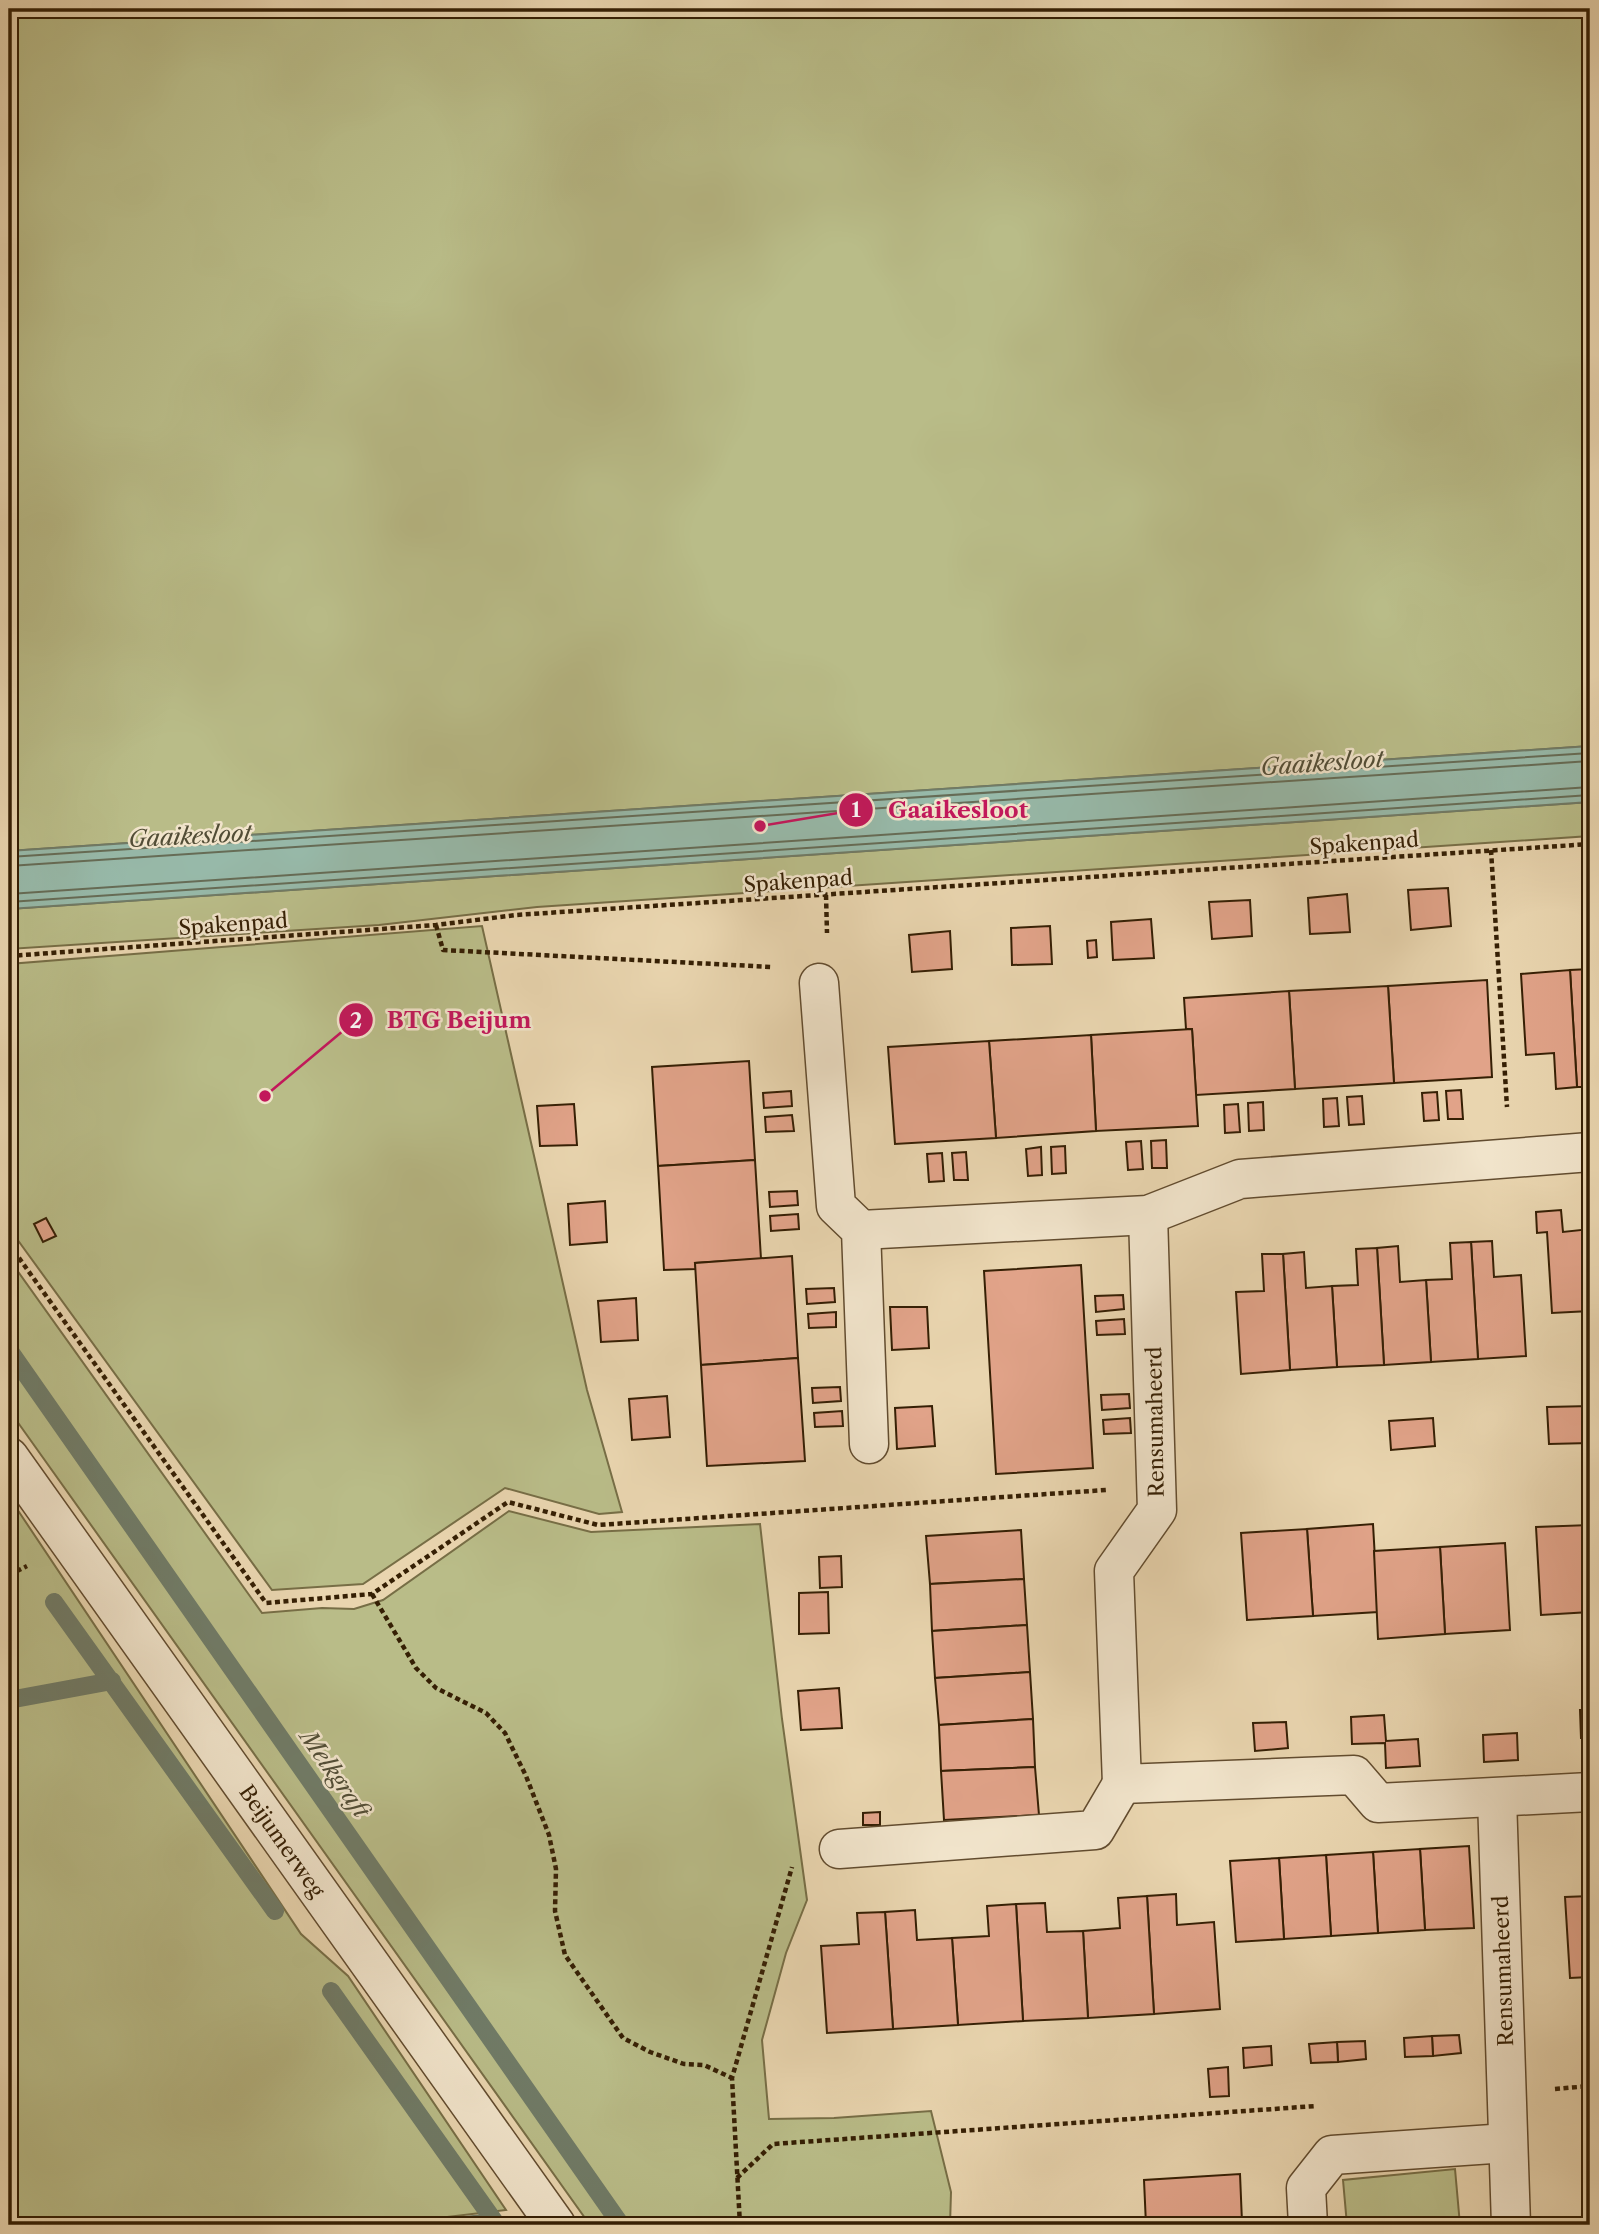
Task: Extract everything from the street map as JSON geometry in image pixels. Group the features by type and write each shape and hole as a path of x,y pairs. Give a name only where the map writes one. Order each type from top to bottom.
{"street":[{"path":"819,982 836,1206 861,1230 869,1444"},
{"path":"861,1230 1148,1215 1240,1179 1590,1152"},
{"name":"Rensumaheerd","path":"1122,1784 1114,1571 1157,1510 1148,1215"},
{"name":"Beijumerweg","path":"9,1457 556,2225"},
{"path":"839,1849 1095,1830 1122,1784 1354,1774 1378,1803 1590,1792"},
{"name":"Rensumaheerd","path":"1497,1798 1511,2225"},
{"path":"1308,2225 1306,2188 1332,2155 1507,2143"}],"path":[{"name":"Spakenpad","path":"9,956 436,925 516,915 1590,844"},
{"path":"1491,850 1510,1157"},
{"path":"826,895 827,942"},
{"path":"436,925 443,950 815,970 819,982"},
{"path":"9,1244 266,1603 372,1594 508,1502 598,1525 1157,1487"},
{"path":"372,1594 416,1668 436,1688 486,1713 505,1733 526,1776 549,1835 556,1869 555,1911 565,1955 623,2038 650,2052 684,2064 704,2065 732,2078"},
{"path":"740,2225 732,2078 796,1851 839,1849"},
{"path":"1507,2092 1590,2086"},
{"path":"737,2178 773,2144 1327,2105"}],"green space":[{"path":"9,9 1590,9 1590,746 9,851"},
{"path":"1590,802 1590,836 537,907 379,925 9,949 9,909"},
{"path":"482,926 587,1390 622,1512 599,1514 505,1488 363,1584 272,1590 9,1228 9,964"},
{"path":"9,1259 262,1613 322,1608 354,1609 383,1600 509,1511 591,1532 760,1524 782,1719 807,1900 786,1953 762,2040 769,2119 834,2118 931,2111 951,2192 950,2225 590,2225 9,1410"},
{"path":"9,1497 301,1934 348,1976 506,2210 380,2225 9,2225"},
{"path":"1455,2169 1460,2225 1347,2225 1343,2180"}],"water":[{"path":"1590,746 1590,802 9,909 9,851"}],"building":[{"path":"1448,888 1451,926 1411,930 1408,890"},
{"path":"1347,894 1350,932 1310,934 1308,898"},
{"path":"1250,900 1252,936 1212,939 1209,902"},
{"path":"1151,919 1154,958 1113,960 1111,922"},
{"path":"1050,926 1052,964 1012,965 1011,928"},
{"path":"950,931 952,969 912,972 909,935"},
{"path":"1096,940 1097,957 1088,958 1087,941"},
{"path":"1590,969 1590,1087 1577,1087 1570,970"},
{"path":"1570,970 1577,1087 1556,1089 1554,1053 1526,1055 1521,974"},
{"path":"1487,980 1492,1077 1394,1083 1388,986"},
{"path":"1388,986 1394,1083 1295,1089 1289,991"},
{"path":"1289,991 1295,1089 1196,1095 1192,1029 1186,1029 1184,998"},
{"path":"1192,1029 1198,1126 1096,1131 1091,1035"},
{"path":"1091,1035 1096,1131 996,1138 989,1041"},
{"path":"989,1041 996,1138 895,1144 888,1047"},
{"path":"749,1061 755,1160 658,1166 652,1067"},
{"path":"1461,1090 1463,1119 1448,1119 1446,1091"},
{"path":"791,1091 792,1106 764,1108 763,1093"},
{"path":"1437,1092 1439,1120 1424,1121 1422,1093"},
{"path":"1362,1096 1364,1124 1349,1125 1347,1097"},
{"path":"1337,1098 1339,1126 1324,1127 1323,1099"},
{"path":"1263,1102 1264,1130 1249,1131 1248,1103"},
{"path":"574,1104 577,1145 540,1146 537,1106"},
{"path":"1238,1104 1240,1132 1225,1133 1224,1105"},
{"path":"792,1115 794,1131 766,1132 765,1117"},
{"path":"1166,1140 1167,1168 1152,1168 1151,1141"},
{"path":"1141,1141 1143,1169 1128,1170 1126,1142"},
{"path":"1065,1146 1066,1173 1052,1174 1051,1147"},
{"path":"1041,1147 1042,1175 1028,1176 1026,1149"},
{"path":"966,1152 968,1180 954,1180 952,1153"},
{"path":"942,1153 944,1181 929,1182 927,1154"},
{"path":"755,1160 761,1259 695,1263 696,1269 664,1270 658,1166"},
{"path":"797,1191 798,1205 770,1207 769,1192"},
{"path":"605,1201 607,1242 570,1245 568,1204"},
{"path":"1561,1210 1563,1232 1590,1229 1590,1311 1552,1313 1547,1232 1537,1233 1536,1212"},
{"path":"798,1214 799,1229 771,1231 770,1216"},
{"path":"46,1218 56,1236 43,1242 34,1224"},
{"path":"1492,1241 1494,1277 1521,1275 1526,1356 1478,1359 1471,1242"},
{"path":"1471,1242 1478,1359 1431,1362 1426,1280 1452,1279 1450,1243"},
{"path":"1398,1246 1400,1282 1426,1280 1431,1362 1384,1365 1377,1248"},
{"path":"1377,1248 1384,1365 1337,1367 1332,1286 1358,1285 1356,1249"},
{"path":"1304,1252 1306,1288 1332,1286 1337,1367 1290,1370 1283,1254"},
{"path":"1262,1254 1283,1254 1290,1370 1241,1374 1236,1292 1264,1291"},
{"path":"792,1256 798,1358 701,1365 695,1263"},
{"path":"1081,1265 1093,1468 996,1474 984,1271"},
{"path":"834,1288 835,1302 807,1304 806,1289"},
{"path":"1123,1295 1124,1309 1096,1312 1095,1296"},
{"path":"636,1298 638,1340 601,1342 598,1301"},
{"path":"890,1307 927,1307 929,1348 892,1350"},
{"path":"836,1312 836,1327 809,1328 808,1314"},
{"path":"1124,1319 1125,1334 1097,1335 1096,1321"},
{"path":"798,1358 805,1461 707,1466 701,1365"},
{"path":"840,1387 841,1401 813,1403 812,1388"},
{"path":"1129,1394 1130,1408 1102,1410 1101,1395"},
{"path":"667,1396 670,1437 632,1440 629,1399"},
{"path":"932,1406 935,1446 897,1449 895,1408"},
{"path":"1590,1406 1590,1443 1549,1444 1547,1407"},
{"path":"842,1411 843,1426 815,1427 814,1413"},
{"path":"1130,1418 1131,1433 1104,1434 1103,1420"},
{"path":"1433,1418 1435,1446 1391,1450 1389,1421"},
{"path":"1373,1524 1378,1612 1313,1616 1307,1529"},
{"path":"1590,1525 1590,1612 1541,1615 1536,1527"},
{"path":"1307,1529 1313,1616 1247,1620 1241,1533"},
{"path":"1021,1530 1024,1579 930,1584 926,1536"},
{"path":"1505,1543 1510,1630 1445,1634 1440,1547"},
{"path":"1440,1547 1445,1634 1378,1639 1374,1551"},
{"path":"841,1556 842,1587 820,1588 819,1557"},
{"path":"1024,1579 1027,1625 932,1631 930,1584"},
{"path":"828,1592 829,1633 799,1634 799,1593"},
{"path":"1027,1625 1030,1672 935,1678 932,1631"},
{"path":"1030,1672 1033,1719 939,1725 935,1678"},
{"path":"839,1688 842,1728 801,1730 798,1691"},
{"path":"1580,1710 1590,1710 1590,1738 1581,1738"},
{"path":"1384,1715 1386,1741 1418,1739 1420,1766 1386,1768 1385,1743 1352,1744 1351,1717"},
{"path":"1033,1719 1035,1767 941,1771 939,1725"},
{"path":"1286,1722 1288,1748 1255,1751 1253,1723"},
{"path":"1517,1733 1518,1760 1484,1762 1483,1735"},
{"path":"1035,1767 1039,1815 944,1820 941,1771"},
{"path":"880,1812 880,1825 863,1825 863,1813"},
{"path":"1469,1846 1474,1928 1425,1930 1420,1849"},
{"path":"1420,1849 1425,1930 1378,1933 1373,1852"},
{"path":"1373,1852 1378,1933 1331,1936 1326,1855"},
{"path":"1326,1855 1331,1936 1284,1939 1279,1858"},
{"path":"1279,1858 1284,1939 1236,1942 1230,1861"},
{"path":"1176,1894 1177,1925 1214,1922 1220,2009 1154,2014 1147,1896"},
{"path":"1147,1896 1154,2014 1088,2018 1083,1931 1120,1928 1118,1898"},
{"path":"1590,1896 1590,1977 1570,1978 1565,1897"},
{"path":"1045,1903 1047,1932 1083,1931 1088,2018 1023,2021 1016,1904"},
{"path":"1016,1904 1023,2021 958,2025 952,1938 989,1936 987,1906"},
{"path":"915,1910 917,1940 952,1938 958,2025 893,2029 885,1912"},
{"path":"885,1912 893,2029 827,2033 821,1946 859,1944 857,1913"},
{"path":"1459,2035 1461,2053 1433,2056 1432,2036"},
{"path":"1432,2036 1433,2056 1405,2057 1404,2038"},
{"path":"1365,2041 1366,2059 1338,2062 1337,2042"},
{"path":"1337,2042 1338,2062 1311,2063 1309,2044"},
{"path":"1271,2046 1272,2065 1244,2068 1243,2048"},
{"path":"1228,2067 1229,2096 1210,2097 1208,2069"},
{"path":"1240,2174 1242,2222 1146,2225 1144,2180"},
{"path":"1242,2222 1243,2225 1195,2225"}],"waterway":[{"name":"Melkgraft","path":"9,1350 621,2225"},
{"path":"54,1602 275,1911"},
{"path":"9,1700 112,1681"},
{"path":"331,1991 497,2225"},
{"path":"465,2225 494,2222"}],"place":[{"name":"Gaaikesloot","path":"760,826"},
{"name":"BTG Beijum","path":"265,1096"}]}
